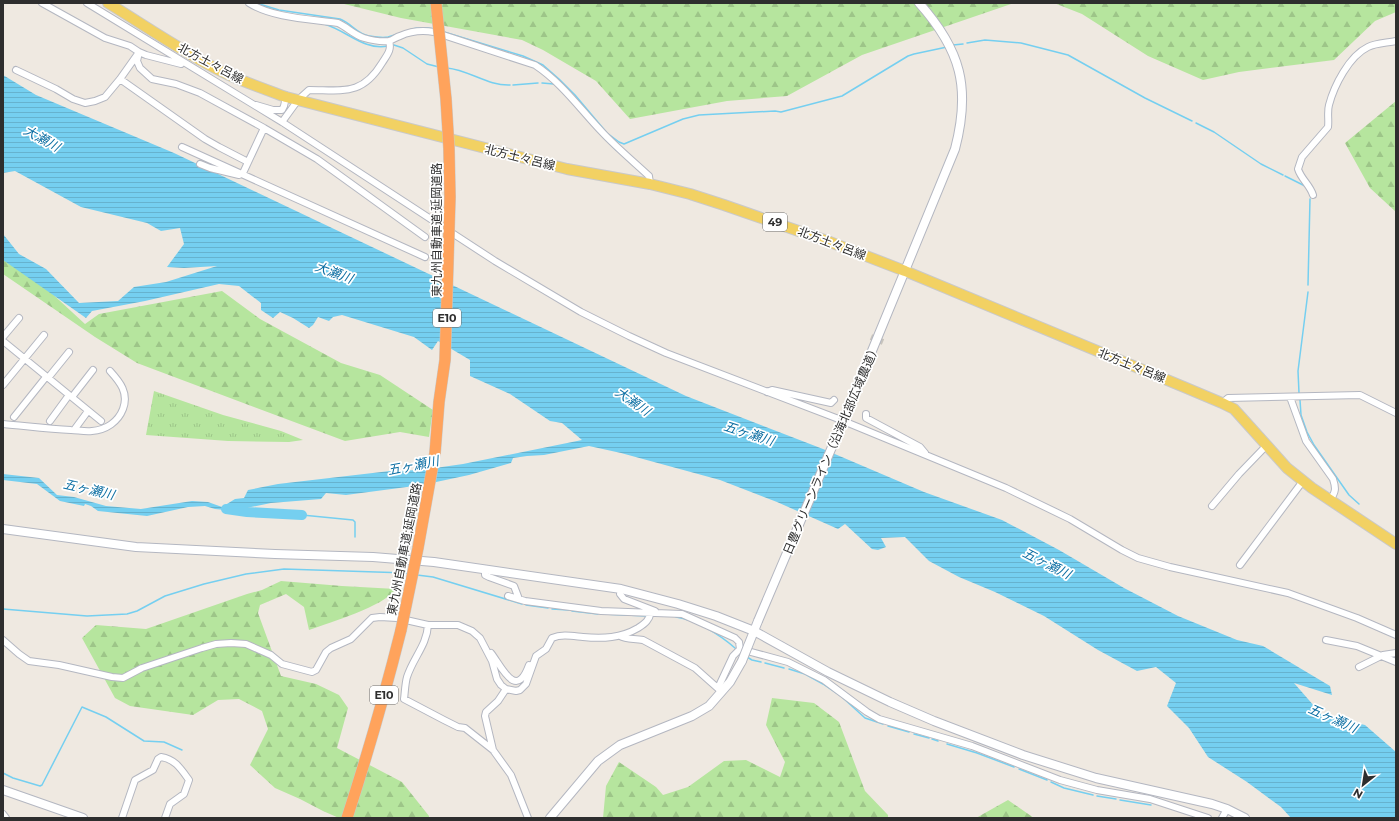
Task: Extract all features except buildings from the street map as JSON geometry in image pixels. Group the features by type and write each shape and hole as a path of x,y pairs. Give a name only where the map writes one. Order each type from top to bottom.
{"highway":[{"name":"東九州自動車道;延岡道路","path":"347,818 366,760 401,630 418,548 435,453 439,402 445,360 450,197 446,99 436,3"},
{"path":"351,818 366,760"}],"main road":[{"name":"北方土々呂線","path":"108,3 201,60 229,75 286,97 567,169 650,184 690,194 776,222 905,271 1222,403 1234,409 1287,468 1303,481 1396,544"}],"street":[{"path":"42,3 105,38 130,46 139,52 188,66"},
{"path":"87,3 282,122 443,228 581,312 666,353 836,418 1006,488 1070,519 1138,558 1170,567 1288,593 1357,618 1396,635"},
{"path":"248,3 278,14 338,22 346,26 355,34 372,40 389,40 410,32 434,32 535,65 567,91 602,133 649,176 650,184"},
{"name":"日豊グリーンライン（沿海北部広域農道）","path":"550,818 598,761 620,745 692,716 709,706 720,690 730,682 742,662 744,648 754,631 846,414 955,150 961,127 961,78 954,53 946,38 935,20 919,3"},
{"path":"282,122 298,100 309,90 345,90 357,87 367,82 389,52 391,46 389,40"},
{"path":"1313,195 1312,190 1300,176 1298,169 1302,157 1328,127 1328,107 1338,81 1363,50 1370,46 1396,41"},
{"path":"16,70 56,89 73,99 85,103 105,97 139,52"},
{"path":"139,52 137,61 140,68 152,79 176,84 200,93 264,128 317,159 426,237"},
{"path":"120,79 205,139 219,148 248,162"},
{"path":"251,104 273,110 282,110 286,97"},
{"path":"241,174 264,128"},
{"path":"182,147 425,257"},
{"path":"200,164 210,168 239,175 241,174"},
{"path":"3,338 19,318"},
{"path":"3,385 44,335"},
{"path":"3,341 102,421"},
{"path":"14,417 70,352"},
{"path":"50,421 93,370"},
{"path":"3,424 92,432 109,426 118,418 125,404 124,389 121,383 110,371"},
{"path":"767,392 772,390 831,403 834,400"},
{"path":"1222,403 1228,398 1360,395 1396,413"},
{"path":"1290,396 1306,440 1333,479 1336,490 1330,500"},
{"path":"74,430 88,411"},
{"path":"866,414 866,418 920,447 926,454"},
{"path":"1212,506 1239,474 1266,446"},
{"path":"1240,564 1303,481"},
{"path":"3,529 136,547 373,557 434,562 621,589 678,604 716,616 754,631 828,672 890,702 1023,756 1096,778 1212,804 1227,809 1244,818"},
{"path":"485,570 485,576 514,586 519,599"},
{"path":"621,589 620,594 624,599 655,612"},
{"path":"508,596 550,605 601,611 682,614 735,638 744,648 788,662 824,680 867,712 879,719 972,746 1060,780 1097,790 1150,799 1191,816 1208,818"},
{"path":"3,640 29,661 59,665 112,677 123,678 142,668 202,648 216,644 231,643 246,644 271,655 282,664 312,672 316,670 326,652 331,648 351,639 372,618 397,618 428,625 451,624 466,627 476,634 506,676 513,681 517,681 524,676 528,665 536,656 546,649 552,638 565,635 596,638 620,636 629,633 648,621 655,612"},
{"path":"428,625 424,645 407,676 404,699 458,727 465,728 493,750 512,775 528,818"},
{"path":"620,636 643,640 679,658 695,668 720,690 733,656 744,648"},
{"path":"1326,640 1357,646 1396,662"},
{"path":"483,644 492,660 497,679 506,689 516,691 523,688 529,678 532,663 536,656"},
{"path":"1359,667 1383,656 1396,653"},
{"path":"493,750 486,712 498,701 506,689"},
{"path":"122,818 135,780 153,770 158,758 161,757 174,761 189,780 184,794 170,804 165,818"},
{"path":"3,790 83,818"},
{"path":"1222,818 1227,809"},
{"path":"3,814 6,818"}],"green space":[{"path":"340,3 1014,3 862,55 787,96 727,101 630,119 596,81 543,50 522,40 401,18"},
{"path":"1054,3 1396,3 1396,12 1375,21 1334,60 1239,72 1203,80 1148,56 1082,14"},
{"path":"1396,101 1396,212 1370,188 1345,143"},
{"path":"8,253 85,324 99,314 222,291 260,319 341,363 380,375 433,410 429,437 400,432 345,441 137,363 95,337 3,274 3,256"},
{"path":"154,391 223,415 281,431 303,440 289,442 228,441 146,435"},
{"path":"281,581 396,589 389,596 369,608 309,630 304,607 286,594 260,605 258,613 281,676 316,684 339,695 348,708 337,748 402,782 429,816 429,818 339,818 275,788 250,765 268,729 262,711 239,699 218,700 193,715 130,706 115,698 82,638 96,625 146,629 262,590"},
{"path":"772,698 814,703 839,722 865,791 888,815 888,818 603,818 606,786 619,762 656,787 663,795 688,787 724,761 746,760 780,777 785,762 766,725"},
{"path":"1008,800 1034,818 976,818"}],"water":[{"path":"3,75 36,95 174,153 686,396 823,449 924,492 1002,520 1059,550 1124,588 1178,616 1237,640 1263,646 1330,686 1332,695 1294,683 1322,715 1365,725 1396,752 1396,818 1291,818 1281,807 1247,782 1208,757 1189,728 1167,706 1176,683 1156,667 1137,671 1098,650 1044,616 995,592 959,577 929,561 905,537 881,538 886,547 878,550 872,549 845,524 838,529 777,502 720,480 621,453 589,446 544,455 513,458 511,463 469,475 422,485 346,495 326,493 321,499 271,503 225,510 205,506 188,507 147,516 98,511 85,504 84,506 60,501 37,484 3,480 3,474 39,478 57,495 74,497 106,506 141,509 192,501 208,502 222,507 235,499 244,498 248,490 278,484 390,471 421,470 463,464 582,440 562,423 550,421 510,394 470,376 470,360 438,341 432,350 414,337 342,315 333,317 329,321 318,317 309,328 280,312 273,318 261,310 261,303 239,286 219,284 145,301 92,311 86,318 3,260 3,234 19,254 46,269 79,303 118,301 134,287 166,282 217,266 184,268 167,267 184,244 180,228 161,231 147,223 81,207 15,171 3,173"}],"waterway":[{"path":"256,3 279,10 340,19 361,33 371,36 388,37 415,28 434,29"},
{"path":"324,24 371,46 388,46"},
{"path":"444,32 523,56 543,65 575,95 607,133 624,144 683,119 699,115 775,111 781,112 842,96 908,56 947,47"},
{"path":"967,43 985,40 1021,43 1068,55 1145,98 1192,121"},
{"path":"953,45 963,44"},
{"path":"394,45 403,48 427,64 439,67"},
{"path":"447,68 455,69 486,81 502,85 510,85"},
{"path":"513,85 538,83"},
{"path":"542,83 554,84"},
{"path":"1196,123 1214,132 1261,164 1283,175"},
{"path":"595,128 616,150"},
{"path":"1285,176 1305,186"},
{"path":"1308,285 1310,199"},
{"path":"1299,393 1298,371 1308,292"},
{"path":"1300,400 1301,415 1307,432 1314,445 1349,495 1359,504"},
{"path":"226,509 247,512 302,515"},
{"path":"302,515 353,520 355,522 355,537"},
{"path":"3,609 87,616 127,614 137,611 165,596 204,584 246,574 284,569 407,573"},
{"path":"417,575 433,577 522,604"},
{"path":"526,605 548,608"},
{"path":"552,609 569,610"},
{"path":"572,611 598,614"},
{"path":"603,614 648,616"},
{"path":"676,617 691,621 707,628 735,648"},
{"path":"747,657 761,662"},
{"path":"765,663 784,668"},
{"path":"789,669 805,674 823,684 842,697 865,718 883,724"},
{"path":"3,773 13,778 40,786 42,785 82,707 106,717 144,741 164,742 182,750"},
{"path":"888,726 909,732"},
{"path":"914,734 929,738"},
{"path":"932,739 938,741"},
{"path":"947,744 977,753 1014,767"},
{"path":"1019,769 1047,780"},
{"path":"1051,782 1064,788 1093,795"},
{"path":"1097,796 1116,799"},
{"path":"1120,800 1151,805"}],"tunnel":[{"path":"871,337 883,342"}],"water label":[{"name":"大瀬川","path":"42,138"},
{"name":"大瀬川","path":"334,272"},
{"name":"大瀬川","path":"633,401"},
{"name":"五ヶ瀬川","path":"749,433"},
{"name":"五ヶ瀬川","path":"413,465"},
{"name":"五ヶ瀬川","path":"89,489"},
{"name":"五ヶ瀬川","path":"1047,563"},
{"name":"五ヶ瀬川","path":"1333,718"}]}
